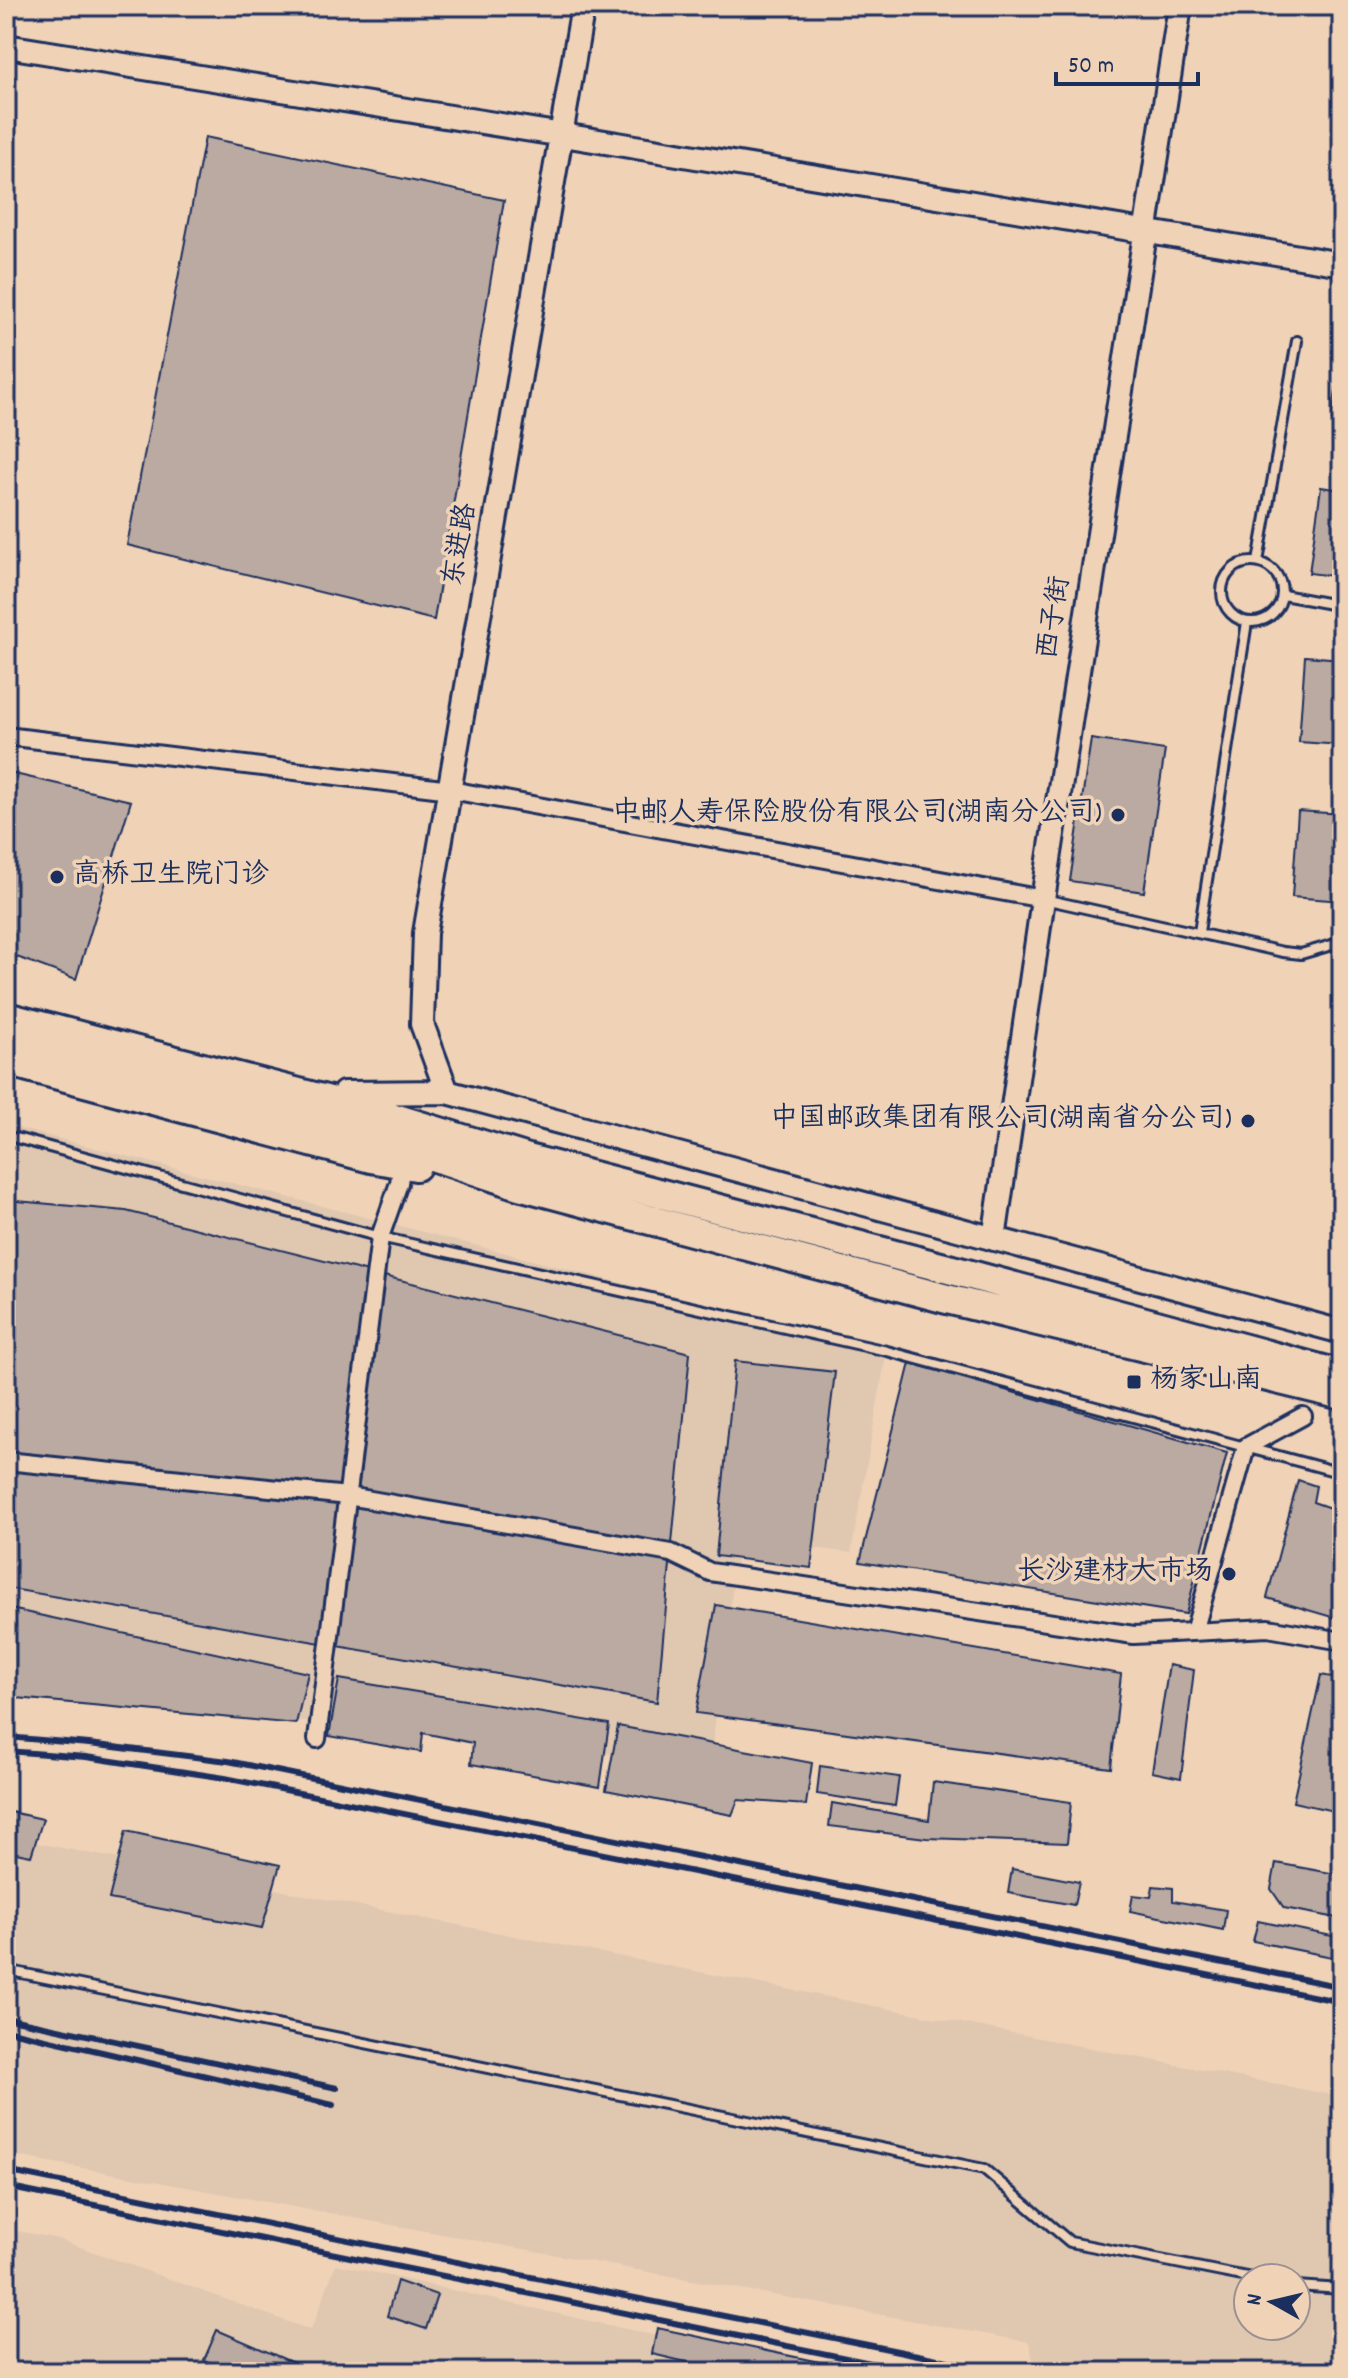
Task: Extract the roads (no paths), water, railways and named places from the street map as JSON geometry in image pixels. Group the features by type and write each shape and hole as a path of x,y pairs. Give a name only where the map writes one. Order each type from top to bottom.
{"highway":[{"path":"6,1001 344,1093 524,1172"},
{"path":"6,1017 382,1127 947,1299 1342,1395"},
{"path":"6,1039 382,1127"},
{"path":"6,1061 371,1158 524,1172 1342,1375"}],"street":[{"name":"东进路","path":"447,1092 422,1024 425,933 583,6"},
{"name":"西子街","path":"994,1239 1180,6"},
{"path":"6,46 1342,264"},
{"path":"6,736 451,790 1043,899"},
{"path":"344,1093 447,1092 1342,1332"},
{"path":"317,1739 380,1237 399,1183 402,1163"},
{"path":"1194,1632 1246,1447 1303,1416"},
{"path":"6,1461 348,1496 671,1553 710,1572 1134,1635 1268,1628 1342,1641"}],"lane":[{"path":"1258,562 1297,341"},
{"path":"1258,562 1274,570 1283,595 1274,613 1266,619 1247,622 1238,619 1225,605 1222,586 1231,570 1240,564 1258,562"},
{"path":"1283,595 1342,606"},
{"path":"1199,932 1247,622"},
{"path":"1043,899 1301,954 1342,942"},
{"path":"16,1138 380,1237 887,1351 1342,1473"},
{"path":"6,1970 984,2169 1070,2242 1232,2274"},
{"path":"1312,2287 1342,2289"}],"railway":[{"path":"6,1737 228,1761 1342,1987"},
{"path":"6,1751 86,1757 225,1778 1342,2002"},
{"path":"6,2018 337,2088"},
{"path":"6,2030 333,2105"},
{"path":"6,2171 1002,2372"},
{"path":"6,2187 915,2372"}],"place":[{"name":"中邮人寿保险股份有限公司(湖南分公司)","path":"1118,815"},
{"name":"高桥卫生院门诊","path":"57,877"},
{"name":"中国邮政集团有限公司(湖南省分公司)","path":"1248,1121"},
{"name":"杨家山南","path":"1134,1382"},
{"name":"长沙建材大市场","path":"1229,1574"}]}
